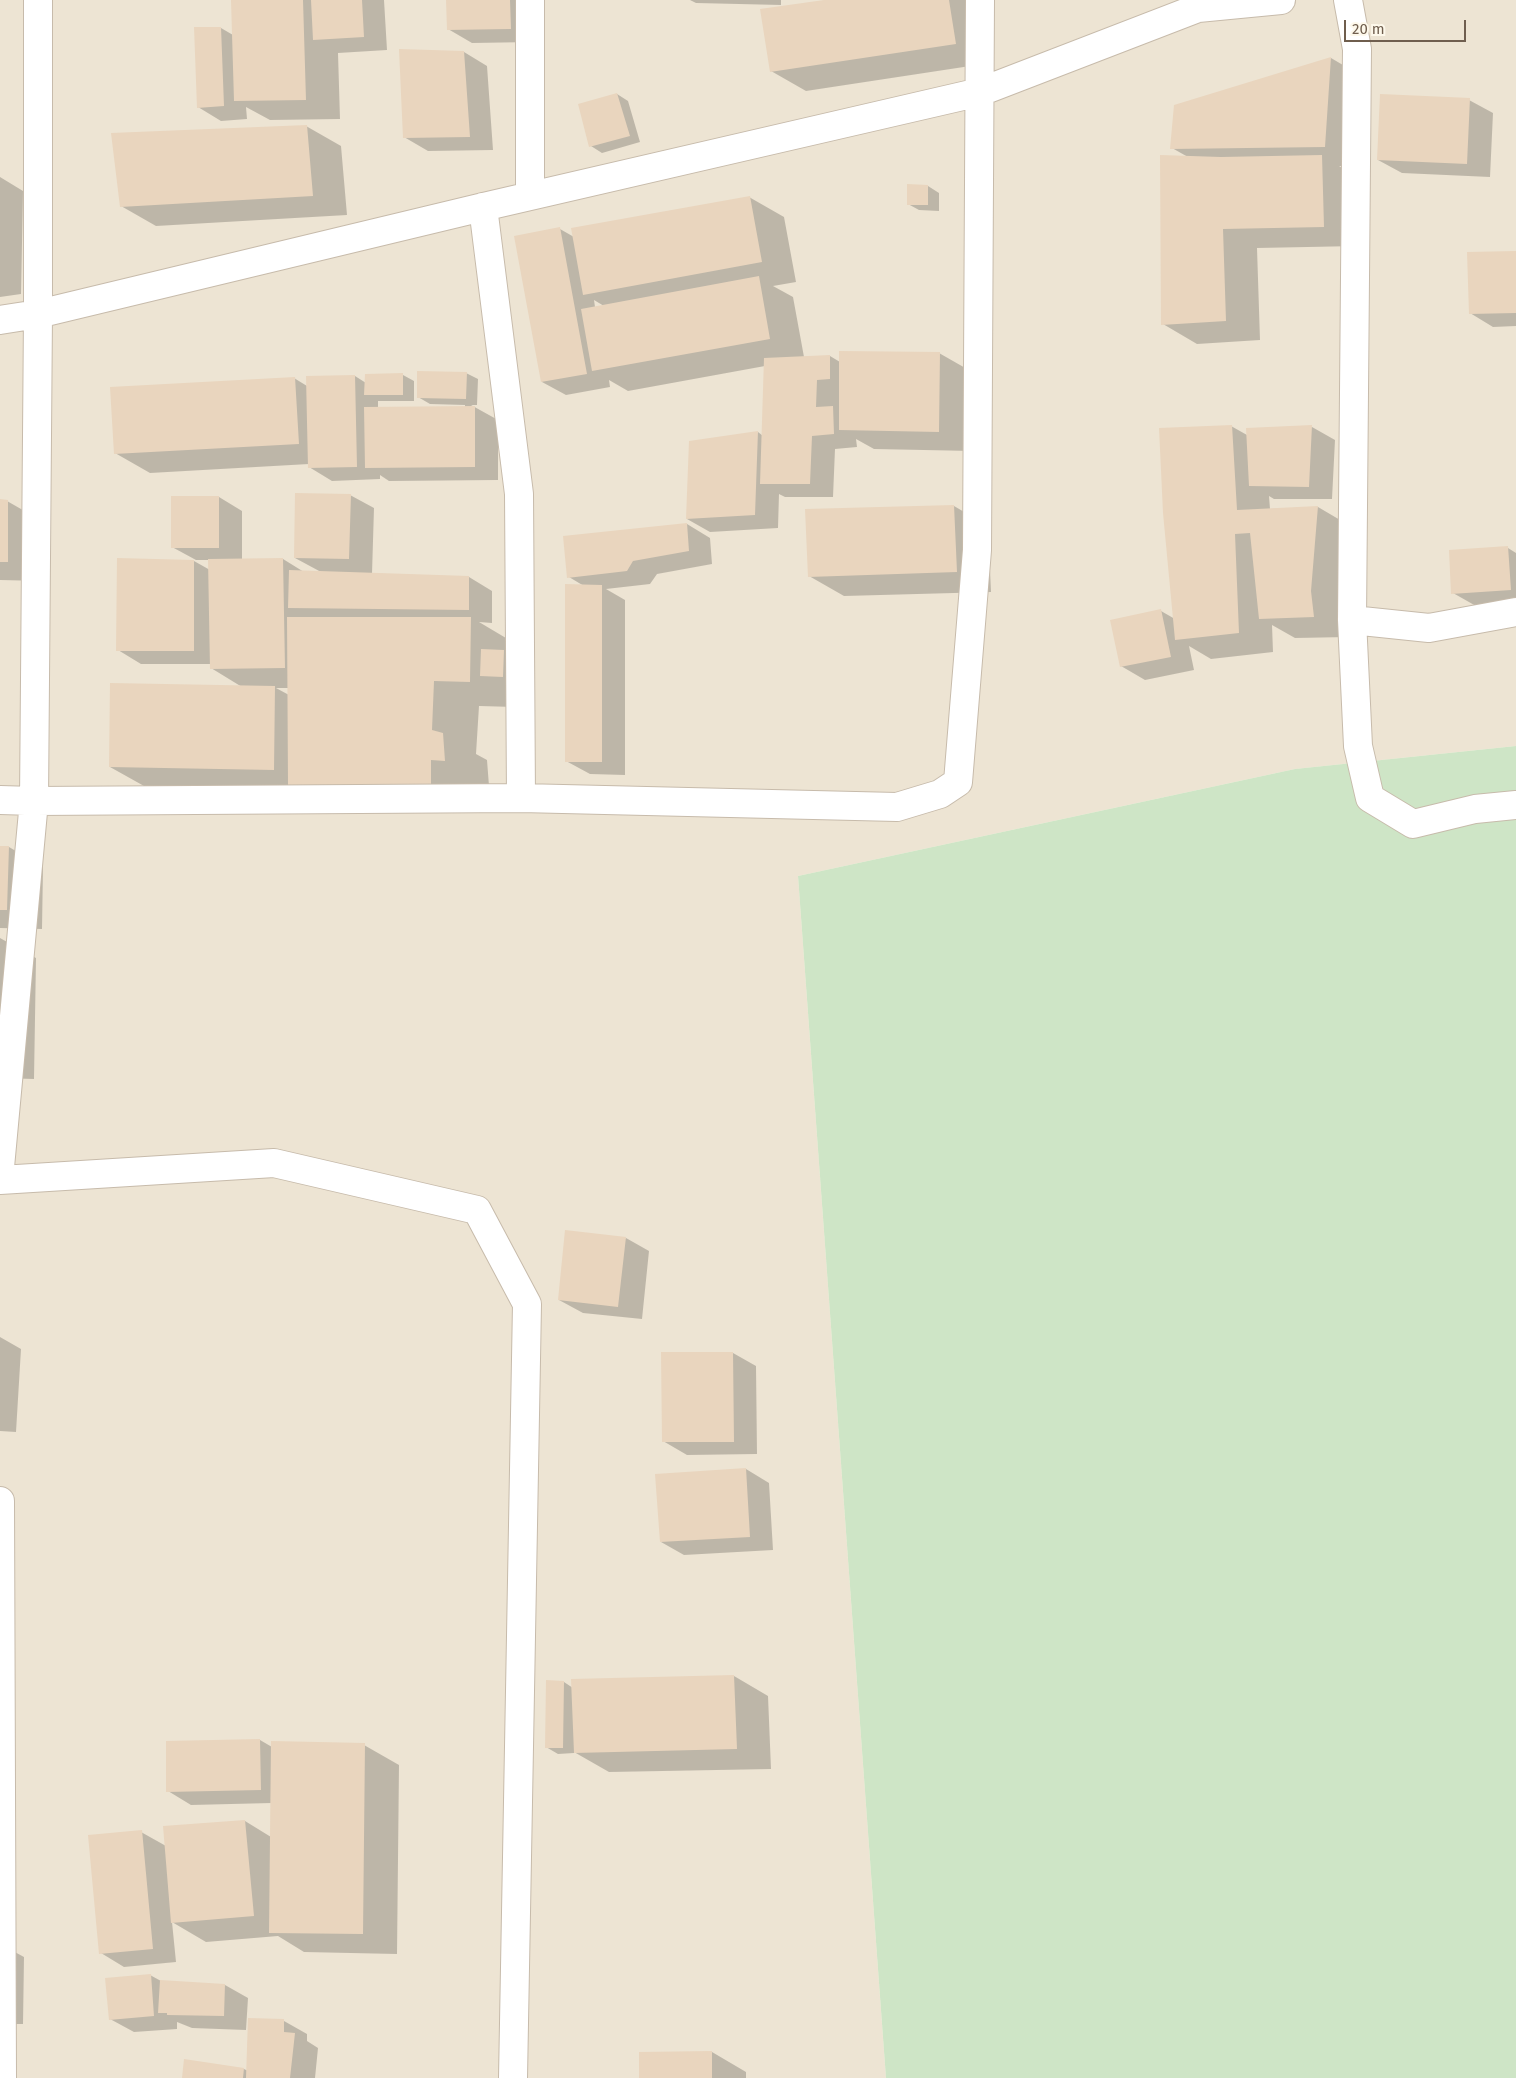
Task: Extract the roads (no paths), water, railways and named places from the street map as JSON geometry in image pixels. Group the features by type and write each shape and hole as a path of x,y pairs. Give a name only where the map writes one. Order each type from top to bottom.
{"street":[{"path":"0,1167 34,801 38,314 38,0"},
{"path":"530,0 530,196"},
{"path":"0,800 521,798 897,807 940,794 958,782 977,550 980,0"},
{"path":"0,320 38,314 482,207 980,92 1198,8 1281,0"},
{"path":"1348,0 1357,49 1352,620 1358,746 1370,798 1413,824 1474,809 1516,805"},
{"path":"482,207 519,494 521,798"},
{"path":"1352,620 1429,628 1516,612"},
{"path":"0,1180 274,1163 477,1210 527,1304 513,2078"},
{"path":"0,1500 2,2078"}]}
